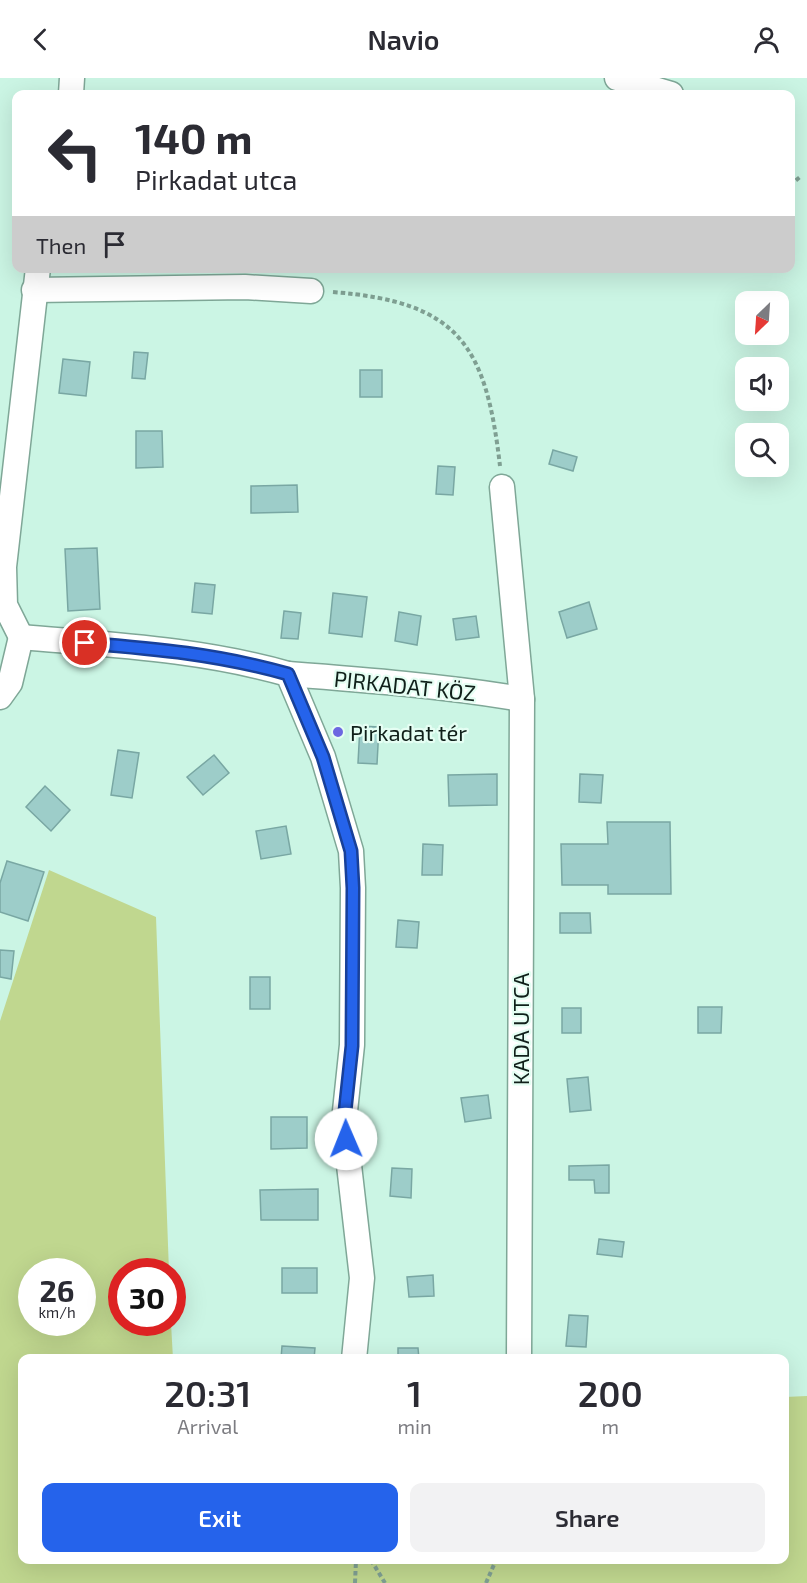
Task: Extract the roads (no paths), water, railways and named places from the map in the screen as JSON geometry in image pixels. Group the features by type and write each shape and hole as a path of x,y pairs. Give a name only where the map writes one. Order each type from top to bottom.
{"street":[{"path":"617,78 658,90"},
{"path":"0,697 10,683 21,637 5,605 4,567 36,279 311,291"},
{"name":"KADA UTCA","path":"502,487 522,699 519,1354"},
{"name":"PIRKADAT KÖZ","path":"21,637 192,652 288,674 405,683 522,699"},
{"path":"288,674 323,757 351,851 353,888 352,1046 345,1111 346,1139 362,1278 354,1354"}],"place":[{"name":"Pirkadat tér","path":"338,732"}]}
